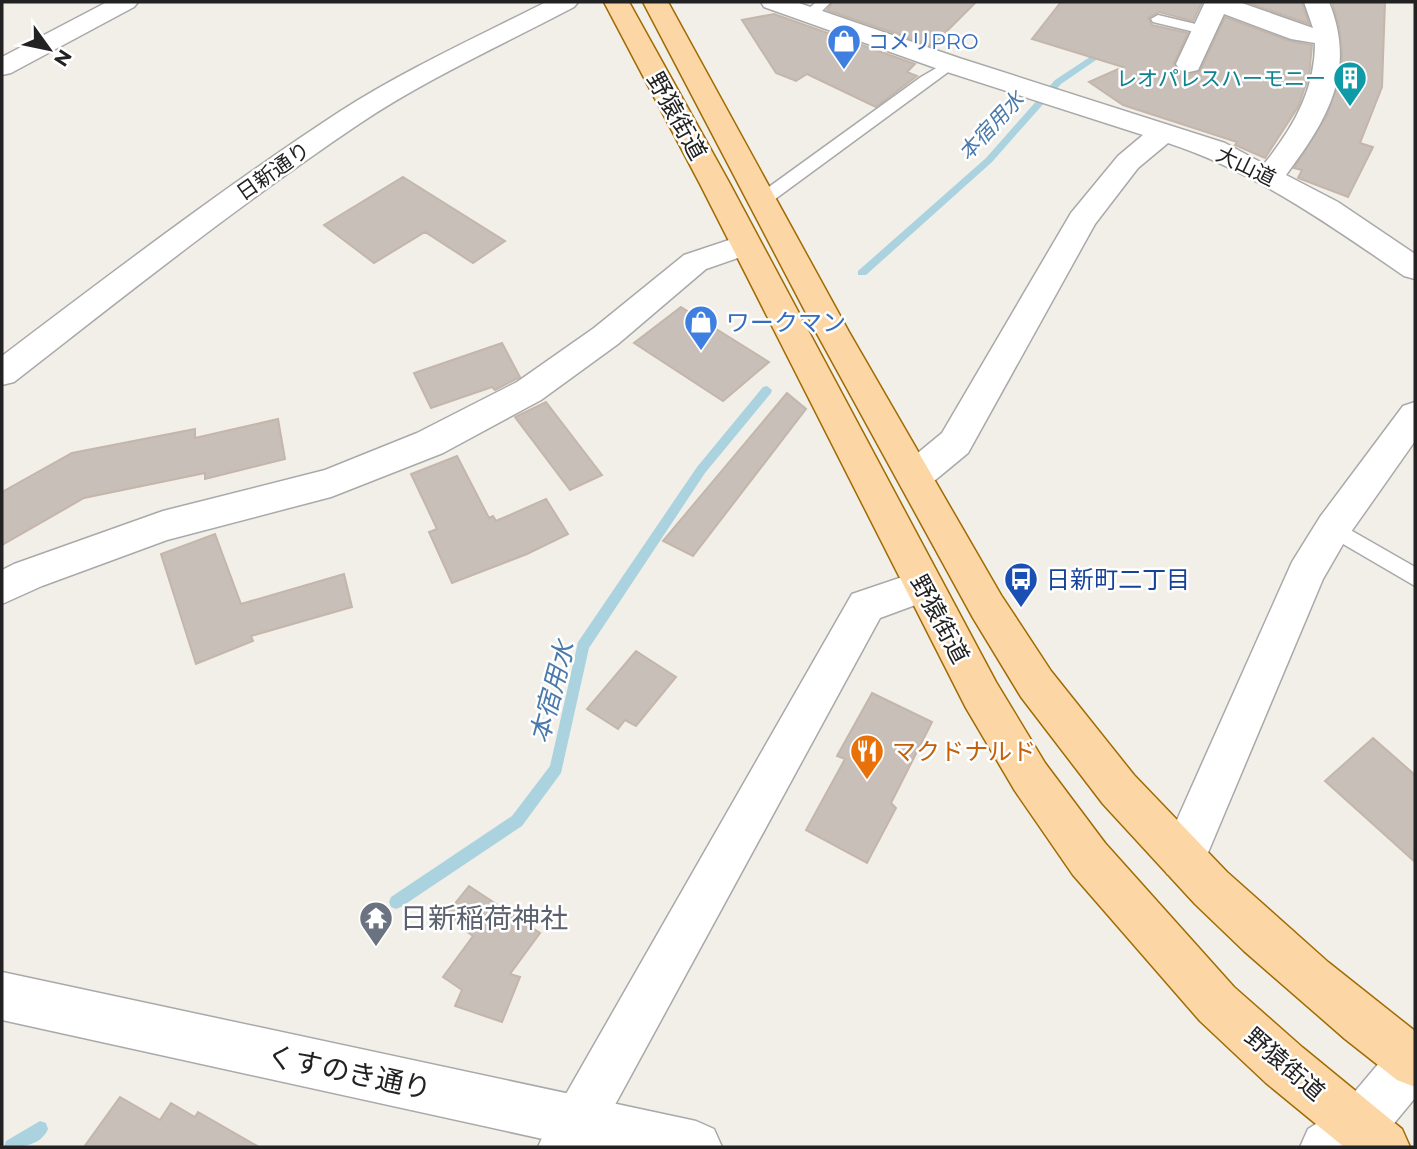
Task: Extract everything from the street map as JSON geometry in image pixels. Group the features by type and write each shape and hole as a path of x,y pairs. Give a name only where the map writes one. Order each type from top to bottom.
{"main road":[{"name":"野猿街道","path":"616,2 715,184 744,245 981,695 1030,777 1089,859 1217,1004 1284,1065 1356,1140"},
{"name":"野猿街道","path":"655,2 761,201 988,612 1037,686 1087,750 1183,858 1310,977 1415,1062"}],"street":[{"path":"2,67 125,2"},
{"name":"日新通り","path":"2,373 180,237 322,136 376,101 565,2"},
{"name":"大山道","path":"773,2 817,8 950,64 1215,149 1270,176 1327,209 1415,269"},
{"path":"1189,64 1217,2 1300,34 1328,37"},
{"path":"1270,176 1299,139 1318,104 1327,74 1328,37 1317,2"},
{"path":"915,476 955,443 1082,220 1128,162 1163,133"},
{"path":"2,588 28,575 163,526 331,483 430,443 530,391 606,336 695,262 744,245"},
{"path":"1183,858 1306,573 1333,528 1415,415"},
{"path":"571,1135 866,606 923,586"},
{"name":"くすのき通り","path":"2,996 571,1135 696,1147"},
{"path":"1356,1140 1415,1062"}],"lane":[{"path":"1158,19 1203,30"},
{"path":"761,201 824,158 903,95 950,64"},
{"path":"1333,528 1415,577"}],"building":[{"path":"833,2 976,2 932,46 827,10"},
{"path":"1061,2 1202,2 1193,21 1159,12 1148,18 1152,25 1188,33 1174,63 1178,71 1188,75 1200,71 1225,17 1290,41 1312,45 1309,76 1298,107 1265,158 1235,145 1237,142 1123,105 1089,82 1123,67 1032,39"},
{"path":"1246,2 1302,2 1309,24"},
{"path":"1332,2 1385,2 1382,87 1360,143 1373,147 1348,197 1298,178 1302,170 1294,168 1327,115 1341,73 1339,27"},
{"path":"774,14 915,64 907,72 917,76 876,107 807,74 796,81 776,73 742,20"},
{"path":"403,177 505,241 473,263 425,232 374,263 324,225"},
{"name":"ワークマン","path":"681,307 769,362 723,401 634,343"},
{"path":"502,343 520,377 495,390 492,387 431,408 414,373"},
{"path":"787,393 806,409 693,556 663,541"},
{"path":"546,402 602,475 570,490 515,417"},
{"path":"278,419 285,459 205,479 205,473 84,498 2,545 2,492 72,453 195,429 195,438"},
{"path":"457,456 489,518 493,516 496,521 546,499 568,534 527,554 452,583 429,532 437,529 411,474"},
{"path":"215,534 241,604 344,574 352,607 251,636 253,641 196,664 161,554"},
{"path":"636,651 676,677 636,726 625,720 618,729 587,709"},
{"name":"マクドナルド","path":"872,693 932,722 891,803 896,808 867,863 806,830 845,759 837,756"},
{"path":"1373,738 1415,775 1415,862 1325,781"},
{"path":"469,886 540,933 510,974 520,977 502,1022 455,1006 462,990 443,977 473,936 445,916"},
{"path":"120,1097 160,1120 171,1103 195,1117 198,1112 259,1147 84,1147"}],"waterway":[{"name":"本宿用水","path":"862,273 989,160 1058,82 1108,49"},
{"name":"本宿用水","path":"396,902 517,821 556,769 583,646 701,470 767,390"},
{"name":"本宿用水","path":"12,1147 40,1129"}],"place":[{"name":"コメリPRO","path":"844,71"},
{"name":"レオパレスハーモニー","path":"1350,108"},
{"name":"ワークマン","path":"701,352"},
{"name":"日新町二丁目","path":"1021,609"},
{"name":"マクドナルド","path":"867,781"},
{"name":"日新稲荷神社","path":"376,948"}]}
